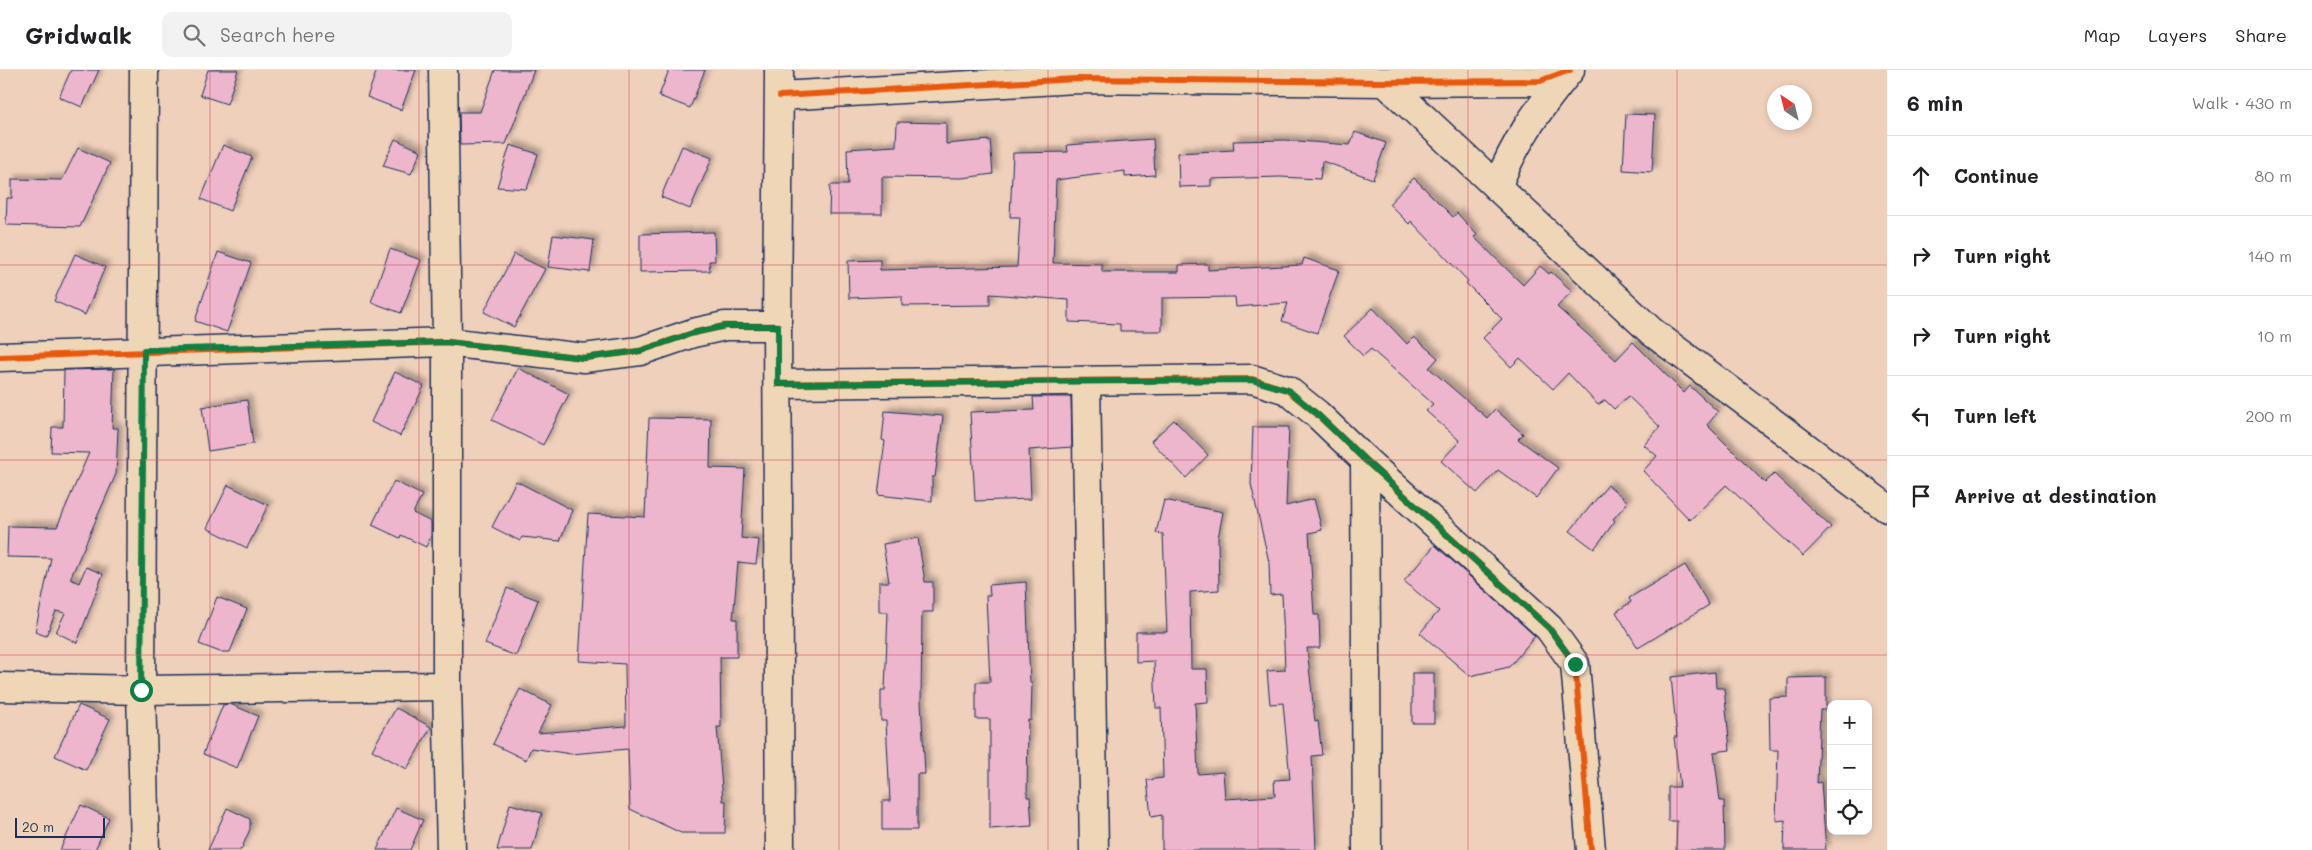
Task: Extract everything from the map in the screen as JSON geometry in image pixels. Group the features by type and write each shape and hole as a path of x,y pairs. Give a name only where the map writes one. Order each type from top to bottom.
{"street":[{"path":"144,70 141,690 145,850"},
{"path":"443,70 447,342 447,686 451,850"},
{"path":"780,850 779,83 1077,74 1385,82 1540,81 1569,71"},
{"path":"1497,187 1522,133 1569,71"},
{"path":"1385,82 1652,332 1887,508"},
{"path":"0,357 144,350 447,342 584,358 640,351 693,333 725,326 778,326"},
{"path":"778,384 1252,380 1288,390 1317,414 1549,628 1575,664 1591,850"},
{"path":"1086,381 1094,850"},
{"path":"1365,460 1367,850"},
{"path":"0,687 141,690 447,686"}],"building":[{"path":"71,70 99,70 82,107 59,97"},
{"path":"208,70 238,70 227,104 200,95"},
{"path":"377,70 416,70 401,110 367,97"},
{"path":"495,70 534,70 506,144 460,145 459,112 480,112"},
{"path":"669,70 705,70 690,108 659,96"},
{"path":"1626,114 1655,115 1652,172 1623,170"},
{"path":"897,122 946,123 946,144 990,140 993,174 962,178 882,177 882,214 829,214 830,185 848,185 847,149 896,146"},
{"path":"1355,132 1386,143 1373,179 1322,161 1320,179 1280,177 1211,179 1211,186 1179,187 1178,153 1234,150 1233,141 1285,140 1350,145"},
{"path":"395,139 421,151 411,174 383,166"},
{"path":"1153,139 1155,175 1125,177 1125,171 1056,180 1053,263 1102,264 1102,272 1179,272 1179,265 1208,264 1208,270 1302,265 1304,258 1339,270 1317,333 1282,321 1288,303 1236,307 1235,297 1162,298 1162,331 1120,331 1120,324 1069,322 1069,300 990,294 990,305 902,306 902,296 849,298 848,261 880,260 880,270 1017,267 1020,217 1010,217 1013,153 1068,152 1067,145"},
{"path":"223,145 252,157 230,211 201,199"},
{"path":"510,145 538,154 527,189 497,187"},
{"path":"682,146 712,158 690,209 661,197"},
{"path":"78,148 110,163 80,227 6,225 7,198 12,198 12,179 62,180"},
{"path":"1414,178 1453,217 1457,213 1477,235 1474,237 1523,285 1540,266 1549,274 1551,272 1572,291 1557,307 1616,360 1633,342 1684,393 1690,386 1718,412 1707,425 1765,483 1774,474 1831,527 1803,556 1726,485 1690,520 1643,471 1657,456 1644,445 1660,427 1628,396 1614,409 1605,400 1598,405 1568,373 1553,389 1520,358 1511,367 1483,338 1502,319 1466,283 1468,281 1411,221 1409,224 1389,204"},
{"path":"714,232 715,261 709,261 710,271 640,272 640,234"},
{"path":"553,235 594,240 590,272 548,267"},
{"path":"390,249 421,260 401,313 371,302"},
{"path":"218,252 251,263 227,332 195,321"},
{"path":"75,254 105,267 85,315 54,301"},
{"path":"514,254 545,269 514,327 484,312"},
{"path":"1373,308 1407,344 1414,337 1438,358 1429,368 1487,418 1495,409 1523,434 1518,439 1558,468 1536,498 1498,470 1477,493 1441,461 1460,441 1426,411 1433,404 1371,349 1363,356 1344,336"},
{"path":"518,368 569,394 543,445 492,420"},
{"path":"114,369 112,428 118,428 116,474 70,579 79,583 86,567 103,574 77,643 56,632 65,613 56,611 46,636 35,632 51,558 7,557 8,526 57,527 89,453 51,452 52,427 63,427 64,370"},
{"path":"395,372 424,386 400,436 371,422"},
{"path":"1033,397 1071,397 1072,447 1029,450 1031,499 975,501 970,412 1034,410"},
{"path":"247,400 253,444 208,451 202,407"},
{"path":"885,411 943,416 935,477 932,477 932,501 878,495 885,441 882,440"},
{"path":"649,418 711,419 710,468 745,469 741,538 759,540 756,564 738,562 733,619 737,619 737,657 720,657 721,727 717,727 723,801 726,801 725,833 681,833 630,809 628,749 571,754 531,748 526,760 493,744 520,689 552,705 538,733 626,726 625,664 579,661 588,514 645,517"},
{"path":"1174,420 1208,455 1186,478 1151,441"},
{"path":"1253,427 1289,427 1286,506 1314,499 1322,530 1309,533 1314,615 1319,615 1320,648 1307,648 1315,722 1318,721 1322,755 1312,756 1316,850 1162,850 1162,815 1151,817 1147,780 1163,778 1161,708 1156,708 1154,661 1136,662 1136,632 1167,632 1163,534 1156,533 1164,500 1223,512 1218,538 1219,590 1190,592 1191,669 1207,669 1208,702 1195,703 1198,774 1223,772 1225,799 1275,796 1274,780 1290,779 1283,703 1270,704 1267,671 1285,670 1282,594 1270,595 1269,562 1251,484"},
{"path":"394,481 422,495 413,513 431,522 431,536 426,547 401,535 400,538 372,525"},
{"path":"516,481 572,510 560,541 522,537 520,541 492,527"},
{"path":"228,485 268,505 247,548 207,528"},
{"path":"1608,485 1628,502 1613,519 1615,521 1594,549 1570,531"},
{"path":"918,538 925,582 933,582 933,612 922,612 921,702 925,774 917,774 917,830 882,830 882,801 890,801 886,721 881,721 881,690 885,690 888,612 879,612 879,582 889,582 883,544"},
{"path":"1435,545 1535,636 1509,667 1470,676 1420,633 1439,611 1404,581"},
{"path":"1685,565 1709,605 1638,648 1616,612 1631,602 1629,598"},
{"path":"1026,582 1030,683 1032,683 1031,720 1028,720 1027,797 1030,797 1032,826 990,829 990,719 976,719 976,682 990,682 986,596 990,595 989,585"},
{"path":"507,588 538,600 516,656 485,644"},
{"path":"217,597 247,609 230,652 220,652 199,644"},
{"path":"1715,672 1716,688 1724,688 1730,750 1714,752 1720,801 1724,801 1725,850 1676,850 1677,821 1668,821 1668,787 1680,787 1674,737 1677,737 1671,677"},
{"path":"1412,673 1434,673 1434,723 1412,723"},
{"path":"1826,677 1826,710 1820,710 1817,783 1821,782 1826,850 1784,850 1785,820 1776,821 1778,750 1770,750 1769,698 1788,697 1788,678"},
{"path":"230,704 258,716 237,768 203,754 223,705"},
{"path":"79,705 110,719 86,770 55,756"},
{"path":"396,708 431,727 407,769 372,750"},
{"path":"510,804 542,813 532,850 497,850"},
{"path":"81,805 109,818 95,850 60,850"},
{"path":"227,808 250,819 250,829 241,850 208,850"},
{"path":"396,808 423,820 410,850 377,850"}],"cycle path":[{"path":"780,96 1076,79 1385,82 1540,81 1570,70"},
{"path":"0,357 447,342 584,358 640,351 693,333 725,326 777,326"},
{"path":"778,384 1252,379 1287,390 1317,414 1549,628 1575,664 1591,850"}],"route":[{"path":"141,690 144,350 447,342 584,358 640,351 693,333 725,326 778,326 778,384 1252,380 1288,390 1317,414 1549,628 1575,664"}]}
